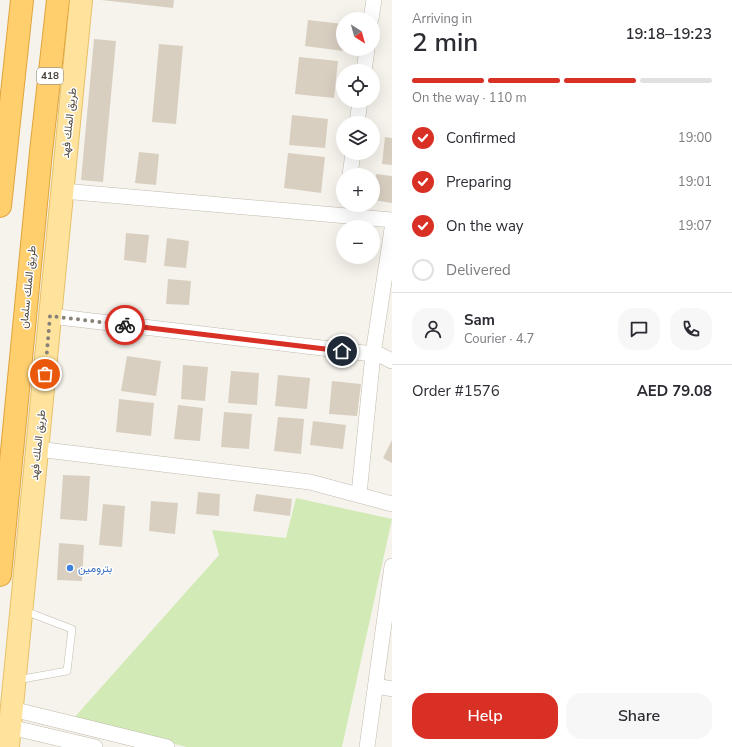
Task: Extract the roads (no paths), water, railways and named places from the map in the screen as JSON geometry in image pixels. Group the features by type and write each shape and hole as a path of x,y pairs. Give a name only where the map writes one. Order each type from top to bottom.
{"highway":[{"path":"0,206 22,0"},
{"name":"طريق الملك سلمان","path":"0,575 36,197 58,0"}],"main road":[{"name":"طريق الملك فهد","path":"10,728 81,0"},
{"path":"36,197 39,352 43,388"}],"street":[{"path":"372,12 374,0"},
{"path":"62,191 336,209"},
{"path":"354,212 392,220"},
{"path":"359,494 373,354 392,230"},
{"path":"50,316 373,354 380,355 392,361"},
{"path":"37,448 310,482 392,504"},
{"path":"367,747 392,566"},
{"path":"376,686 392,689"},
{"path":"10,728 95,747"},
{"path":"10,728 167,747"}],"lane":[{"path":"15,681 67,671 72,629 22,610"}],"place":[{"name":"بترومين","path":"70,568"}]}
